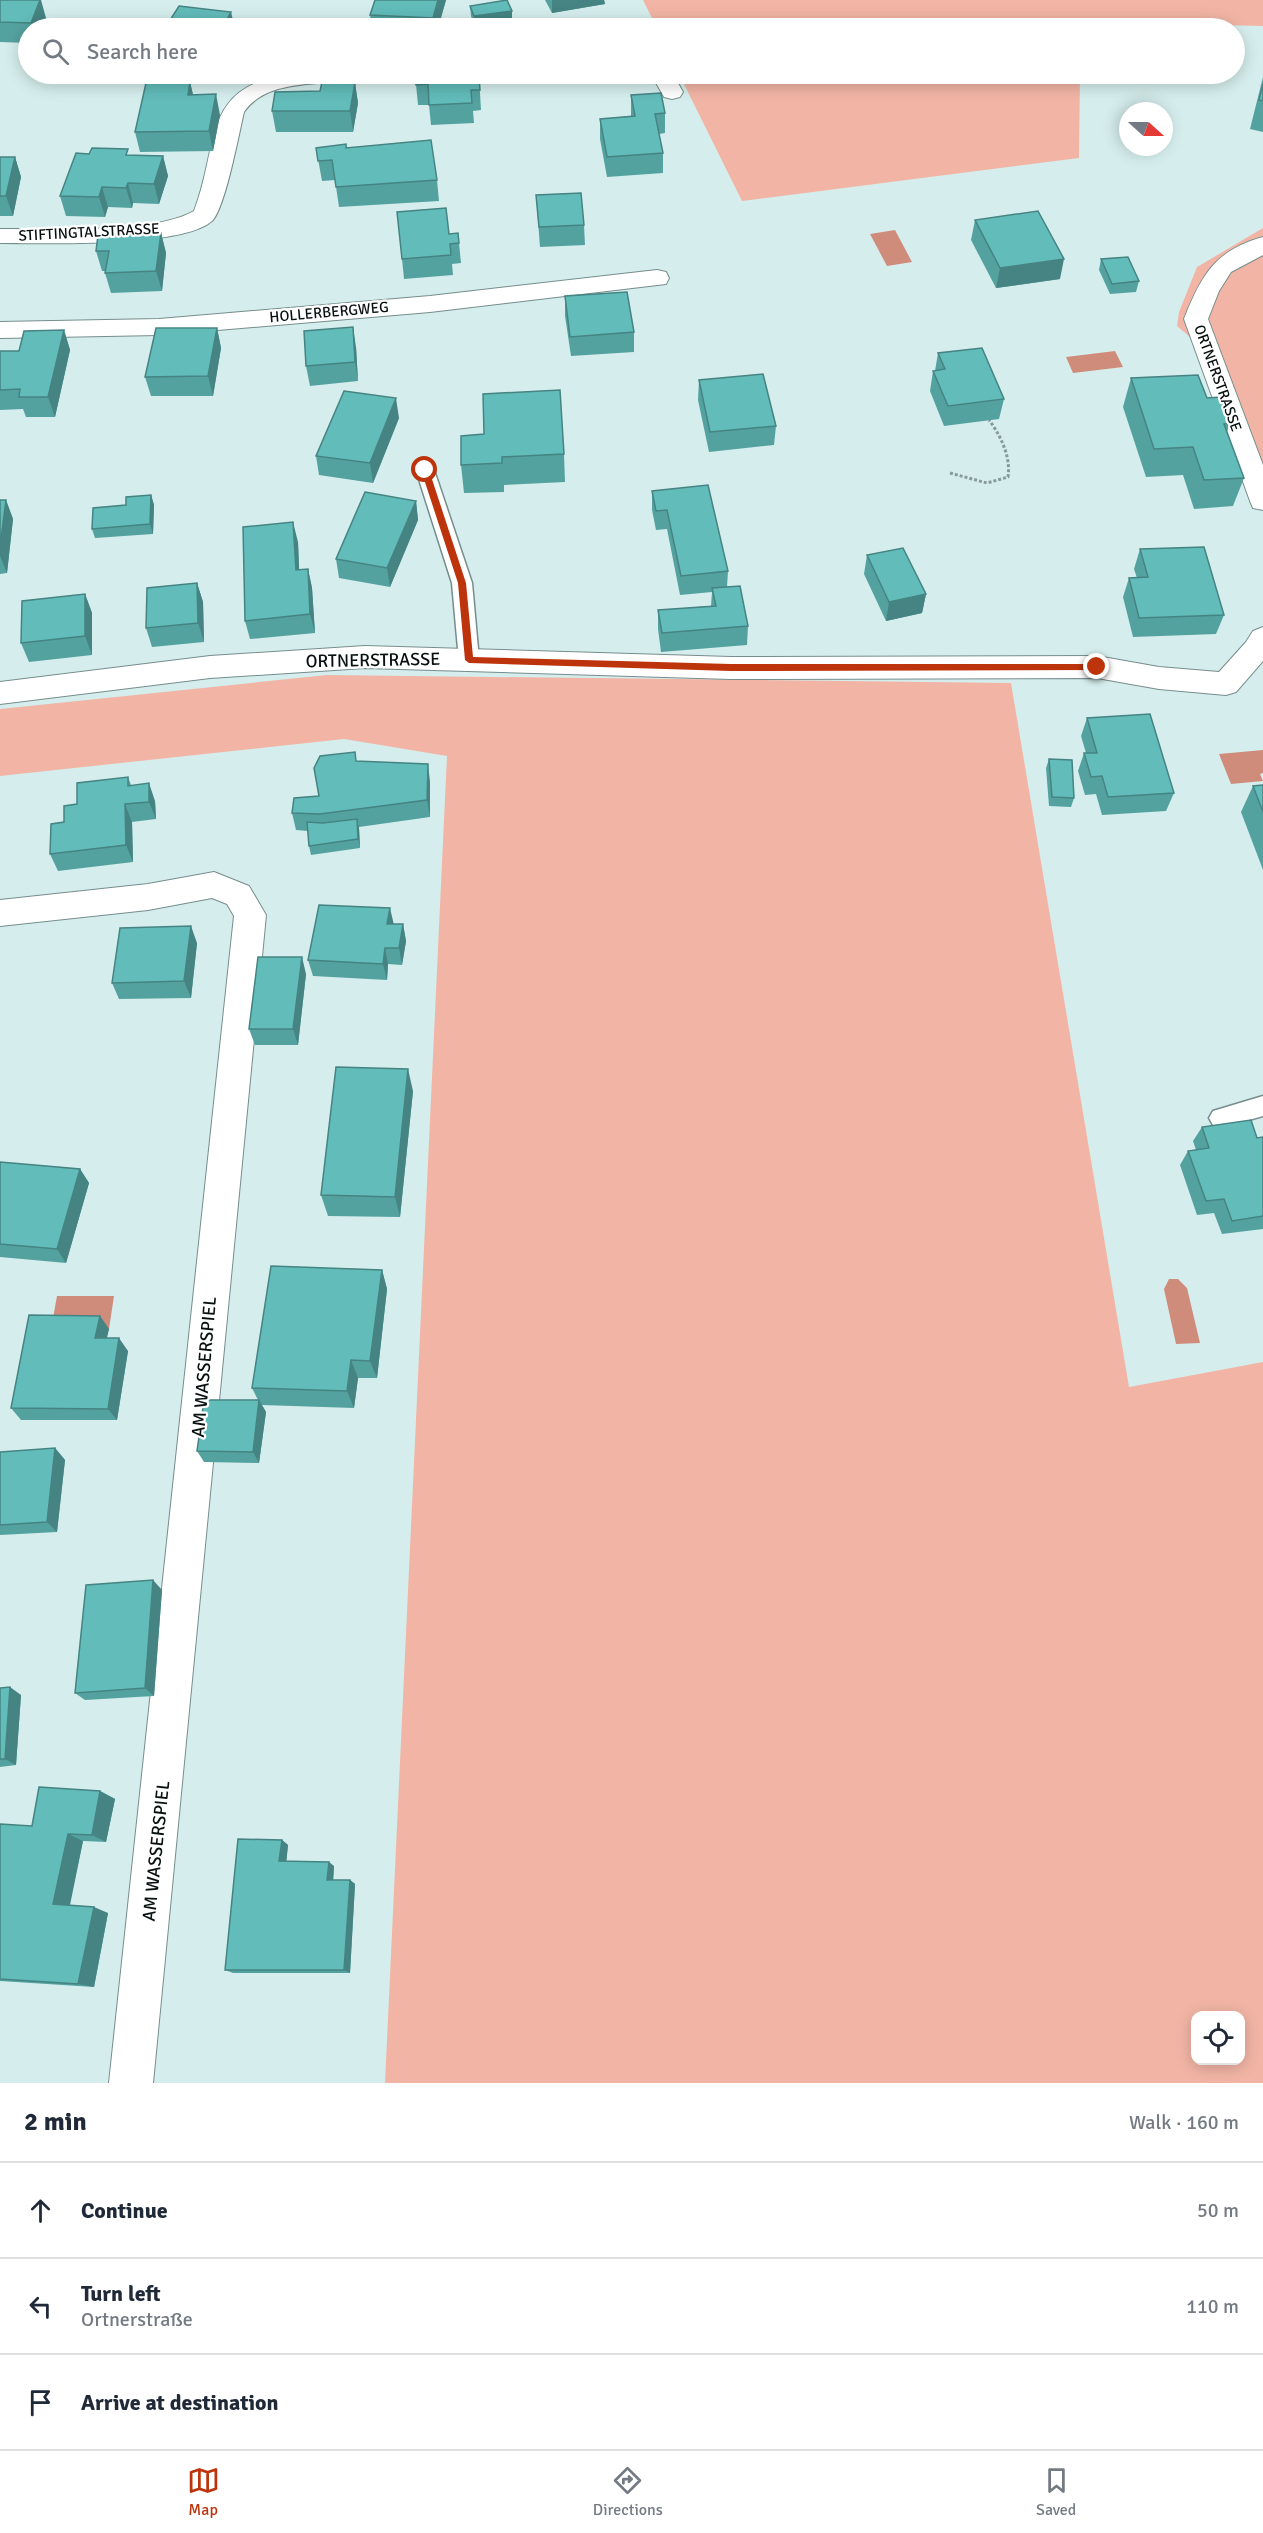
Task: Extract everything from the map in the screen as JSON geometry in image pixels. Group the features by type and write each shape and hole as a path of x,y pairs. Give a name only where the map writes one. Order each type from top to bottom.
{"street":[{"name":"STIFTINGTALSTRASSE","path":"0,236 113,234 160,230 203,216 209,203 238,101 254,89 274,84"},
{"name":"ORTNERSTRASSE","path":"1263,245 1222,267 1207,291 1196,319 1263,501"},
{"name":"HOLLERBERGWEG","path":"0,330 171,326 430,304 657,278"},
{"name":"ORTNERSTRASSE","path":"0,693 210,667 365,657 731,668 1097,667 1160,678 1226,684 1256,650 1263,638"},
{"name":"AM WASSERSPIEL","path":"0,913 148,897 214,885 238,895 250,915 239,1002 179,1625 131,2083"}],"lane":[{"path":"425,470 462,583 469,660"},
{"path":"1221,1118 1263,1106"}],"path":[{"path":"951,472 985,484 999,483 1008,477 1010,469 997,432 989,420"}],"shaded area":[{"path":"643,0 1263,0 1263,26 1245,26 1245,18 652,18"},
{"path":"684,84 1080,84 1079,158 742,201"},
{"path":"1263,228 1263,467 1224,366 1177,326 1179,312 1197,267"},
{"path":"895,230 912,262 887,266 870,234"},
{"path":"1115,351 1123,367 1073,373 1066,357"},
{"path":"327,675 1011,683 1129,1387 1263,1362 1263,2083 385,2083 447,756 344,739 0,776 0,709"},
{"path":"1263,750 1263,773 1260,774 1263,781 1231,784 1219,754"},
{"path":"1169,1279 1178,1279 1187,1288 1200,1343 1176,1344 1164,1289"},
{"path":"57,1296 114,1296 109,1329 51,1329"}],"building":[{"path":"0,0 40,0 33,18 18,18 18,23 0,22"},
{"path":"375,0 438,0 433,18 370,15"},
{"path":"507,0 512,11 474,16 470,6"},
{"path":"179,6 231,12 228,18 171,18"},
{"path":"146,84 190,84 188,95 216,94 209,131 135,132"},
{"path":"322,84 355,84 350,111 272,111 275,92 320,91"},
{"path":"428,84 480,84 480,90 471,90 472,103 429,105"},
{"path":"1263,84 1263,101 1259,100"},
{"path":"661,93 665,113 655,114 663,153 607,157 600,119 635,116 631,95"},
{"path":"431,140 437,180 336,187 332,160 318,161 316,148 346,144 346,148"},
{"path":"92,148 128,149 126,155 163,156 154,184 128,183 126,188 102,187 99,197 60,196 76,153 89,154"},
{"path":"0,157 15,157 6,196 0,196"},
{"path":"581,193 584,225 539,227 536,195"},
{"path":"446,208 449,234 458,233 459,243 450,244 451,255 402,259 397,212"},
{"path":"1038,211 1064,259 1000,268 975,220"},
{"path":"161,233 156,271 105,273 109,251 96,251 98,235"},
{"path":"1128,257 1139,281 1112,284 1101,259"},
{"path":"627,292 634,332 570,337 565,296"},
{"path":"353,327 355,362 306,366 304,331"},
{"path":"156,328 217,328 208,376 145,377"},
{"path":"64,330 48,397 19,397 20,389 0,390 0,351 19,351 24,331"},
{"path":"982,348 1004,399 948,406 933,371 945,369 938,353"},
{"path":"763,374 776,426 710,432 699,380"},
{"path":"1198,375 1207,398 1220,397 1230,423 1224,424 1244,478 1204,480 1193,447 1154,449 1131,378"},
{"path":"560,390 564,454 502,457 502,463 461,465 461,436 484,434 483,394"},
{"path":"344,391 396,398 370,463 316,456"},
{"path":"708,485 728,571 681,576 667,510 656,511 652,491"},
{"path":"365,492 416,501 387,568 336,559"},
{"path":"151,495 150,524 92,529 93,508 126,505 126,497"},
{"path":"0,500 6,500 0,547"},
{"path":"293,522 296,570 308,569 310,614 245,621 243,527"},
{"path":"1204,547 1224,615 1139,618 1129,578 1148,577 1140,549"},
{"path":"903,548 926,594 889,602 867,555"},
{"path":"197,583 198,623 146,628 147,588"},
{"path":"740,586 748,626 662,633 658,610 716,606 712,588"},
{"path":"85,594 85,636 21,643 22,601"},
{"path":"1150,714 1174,793 1108,797 1102,776 1091,777 1084,753 1097,753 1087,718"},
{"path":"355,752 356,761 428,764 427,800 320,814 292,813 294,798 319,796 314,768 320,756"},
{"path":"1049,759 1072,760 1074,798 1052,797"},
{"path":"128,777 128,786 149,783 149,802 125,804 126,845 50,854 51,824 64,822 64,806 77,804 77,783"},
{"path":"1263,785 1263,812 1253,786"},
{"path":"357,819 358,839 309,846 307,822 323,823"},
{"path":"319,905 390,908 387,924 403,924 399,948 385,948 383,964 308,960"},
{"path":"191,926 184,981 112,983 120,928"},
{"path":"258,957 302,957 293,1029 249,1029"},
{"path":"336,1067 408,1069 395,1197 321,1195"},
{"path":"1251,1120 1257,1138 1263,1137 1263,1216 1232,1221 1224,1199 1206,1201 1188,1151 1209,1148 1202,1127"},
{"path":"0,1162 80,1169 57,1249 0,1244"},
{"path":"271,1266 382,1270 370,1361 351,1360 347,1391 252,1388"},
{"path":"29,1315 100,1316 95,1338 119,1338 108,1409 11,1408"},
{"path":"204,1400 259,1400 253,1452 197,1451"},
{"path":"55,1448 47,1522 0,1525 0,1452"},
{"path":"153,1580 145,1688 75,1693 86,1585"},
{"path":"10,1687 5,1759 0,1759 0,1688"},
{"path":"39,1787 100,1791 92,1835 68,1834 53,1904 94,1907 78,1984 0,1979 0,1824 32,1826"},
{"path":"238,1839 282,1840 279,1861 329,1862 327,1880 350,1880 344,1970 225,1970"}],"route":[{"path":"425,470 462,583 469,660 731,668 1097,667"}]}
